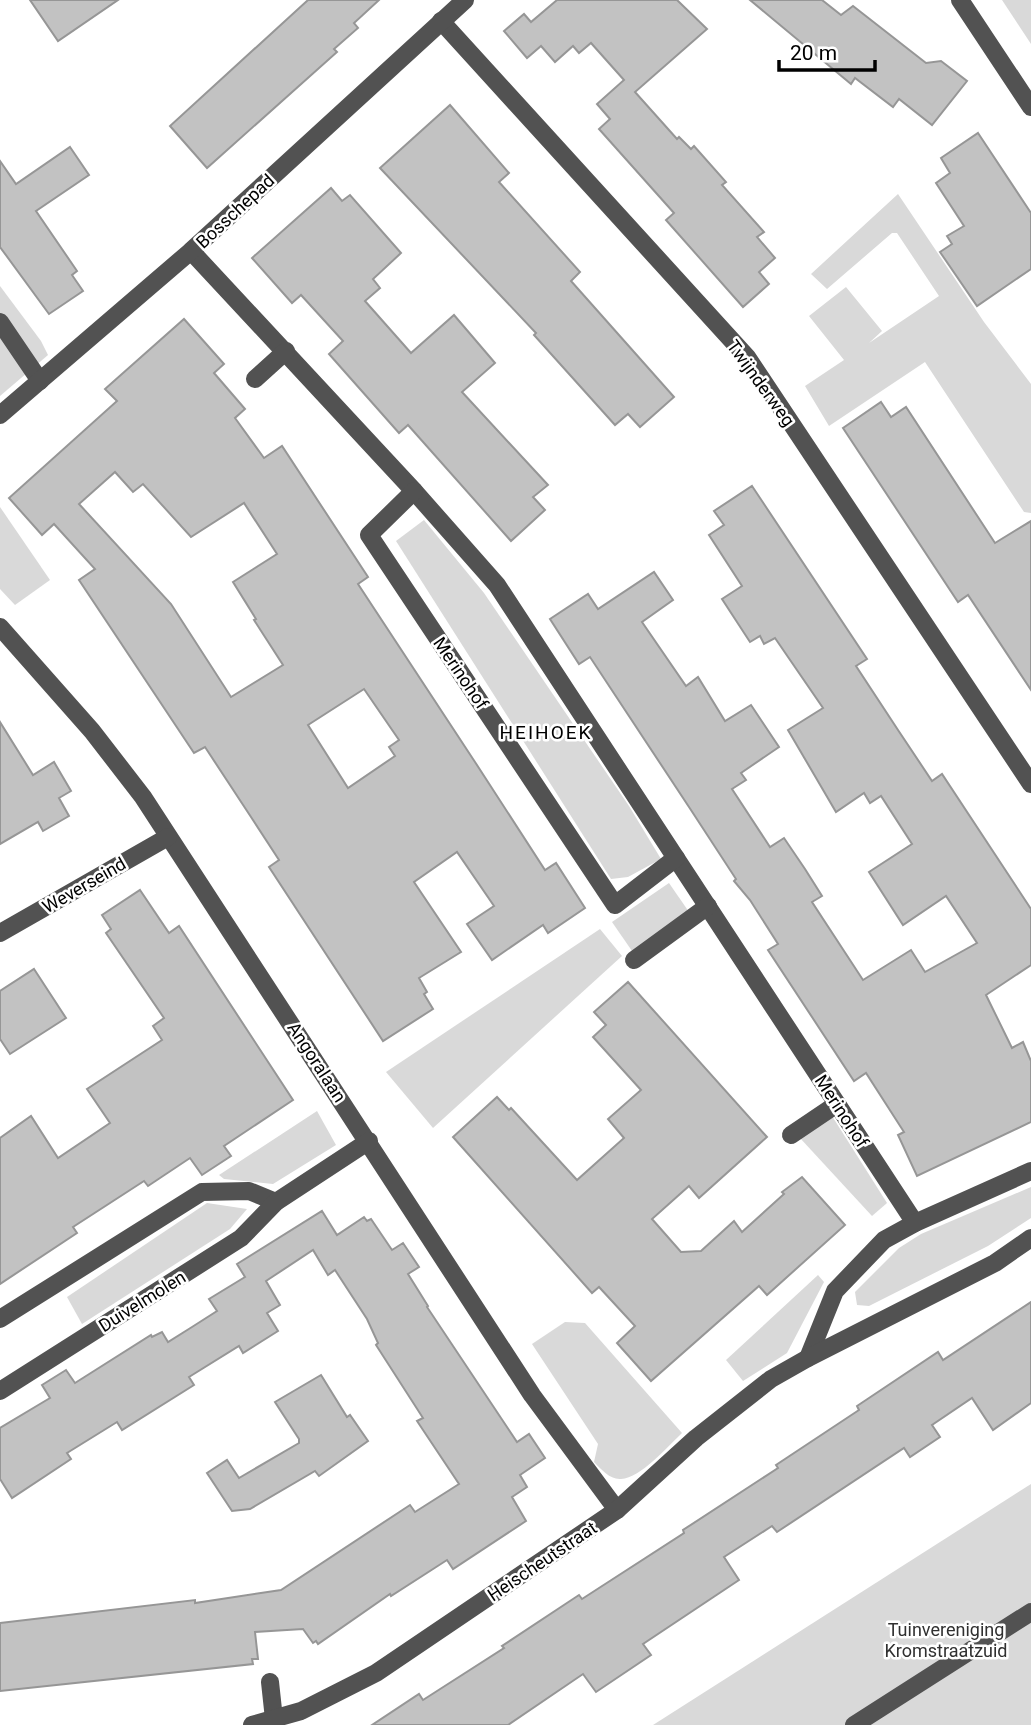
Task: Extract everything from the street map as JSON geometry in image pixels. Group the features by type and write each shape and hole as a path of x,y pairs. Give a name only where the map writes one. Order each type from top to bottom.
{"street":[{"name":"Bosschepad","path":"0,415 191,251 465,0"},
{"path":"960,0 1031,107"},
{"name":"Twijnderweg","path":"441,21 747,357 1031,784"},
{"name":"Merinohof","path":"191,251 286,351 497,585 915,1223"},
{"path":"0,322 40,381"},
{"path":"255,379 286,351"},
{"name":"Merinohof","path":"414,491 369,535 615,905 676,858"},
{"name":"Angoralaan","path":"0,627 92,731 143,797 532,1395 617,1510"},
{"name":"Weverseind","path":"0,933 168,836"},
{"path":"634,960 708,906"},
{"path":"791,1135 837,1104"},
{"name":"Duivelmolen","path":"0,1391 241,1238 276,1202 369,1141"},
{"path":"808,1358 835,1291 884,1240 915,1223 1031,1171"},
{"path":"0,1319 202,1192 249,1191 276,1202"},
{"name":"Heischeutstraat","path":"252,1725 301,1710 376,1673 617,1510 696,1438 771,1379 995,1262 1031,1238"},
{"path":"854,1725 1031,1612"},
{"path":"270,1682 274,1719"}],"green space":[{"path":"1002,0 1031,0 1031,44"},
{"path":"898,194 984,322 1031,384 1031,513 1024,512 925,362 829,426 805,386 844,360 809,316 846,287 882,331 869,343 939,296 897,233 892,233 827,289 811,274"},
{"path":"0,286 41,341 48,355 0,396"},
{"path":"0,507 50,580 15,605 0,589"},
{"path":"424,520 484,593 629,806 661,859 628,877 611,879 396,541"},
{"path":"669,883 689,912 632,951 612,922"},
{"path":"600,929 622,956 433,1128 386,1072"},
{"path":"317,1111 336,1145 273,1184 224,1179 219,1175"},
{"path":"832,1116 887,1203 872,1216 800,1138"},
{"path":"1031,1187 1031,1218 988,1246 869,1306 857,1305 855,1292 899,1248 921,1234"},
{"path":"207,1203 247,1209 230,1229 82,1324 67,1297"},
{"path":"818,1275 824,1282 787,1353 743,1381 726,1360"},
{"path":"565,1322 585,1323 682,1433 654,1461 629,1477 613,1478 594,1462 598,1444 532,1344"},
{"name":"Tuinvereniging Kromstraatzuid","path":"1031,1484 1031,1725 653,1725"}],"building":[{"path":"30,0 118,0 58,41"},
{"path":"308,0 379,0 354,23 358,28 334,49 337,52 207,168 170,126"},
{"path":"557,0 677,0 707,29 635,92 677,139 679,137 691,149 694,146 726,182 722,185 764,232 757,237 775,258 759,272 769,284 743,307 666,220 674,213 599,129 610,119 597,104 624,80 591,43 579,53 573,46 555,62 541,46 527,58 504,31 524,14 531,22"},
{"path":"750,0 822,0 841,15 853,6 926,63 941,61 967,81 932,125 899,99 893,107 855,78 851,84"},
{"path":"450,105 509,173 499,182 580,272 571,281 674,397 640,427 628,414 615,425 534,335 536,333 380,168"},
{"path":"978,133 1031,213 1031,269 977,306 940,252 952,244 947,236 964,226 936,183 950,173 941,158"},
{"path":"70,147 89,175 36,211 77,271 72,275 83,291 49,314 0,247 0,161 16,184"},
{"path":"331,188 342,201 350,195 401,253 373,279 380,288 365,301 411,353 454,315 495,363 462,392 548,485 533,497 545,510 511,541 408,425 399,433 329,354 343,341 301,295 292,303 252,258"},
{"path":"184,319 224,364 214,373 245,409 235,418 264,458 282,446 368,577 358,584 545,870 556,863 585,908 548,933 543,925 492,960 467,924 494,906 457,852 414,882 461,952 419,978 433,1009 383,1041 269,867 279,860 205,747 194,753 79,580 95,569 54,524 42,535 9,498 117,401 105,389","holes":["115,472 133,492 143,484 191,537 244,503 277,554 233,582 283,665 231,697 171,604 79,504","364,689 399,740 389,747 395,756 348,788 308,725"]},
{"path":"881,402 891,417 906,407 995,543 1031,521 1031,690 968,595 958,602 843,428"},
{"path":"752,486 867,659 856,666 898,730 932,781 942,774 1031,909 1031,965 986,995 1012,1048 1023,1042 1031,1061 1031,1122 917,1176 898,1135 904,1132 866,1073 854,1081 768,950 778,944 750,900 734,881 736,879 689,807 590,657 579,664 550,619 588,594 598,609 654,572 673,600 642,622 686,686 698,677 725,721 751,705 779,747 741,773 746,780 732,789 770,847 784,838 822,896 812,902 863,980 911,950 925,972 977,943 946,896 903,925 869,872 912,844 881,796 870,803 864,793 836,812 788,730 823,708 775,638 764,644 760,636 750,642 722,599 742,586 709,535 724,525 714,511"},
{"path":"0,722 33,775 54,762 71,791 59,798 69,816 43,831 38,822 0,844"},
{"path":"140,890 169,933 179,926 293,1100 224,1146 231,1156 202,1175 190,1158 148,1186 144,1181 73,1227 77,1233 0,1284 0,1138 31,1116 58,1158 110,1123 87,1089 162,1040 153,1026 164,1018 106,933 111,929 102,915"},
{"path":"34,969 66,1018 10,1054 0,1039 0,991"},
{"path":"628,982 767,1137 699,1198 689,1186 652,1219 681,1252 701,1251 734,1221 742,1232 784,1194 782,1192 802,1177 845,1225 767,1295 759,1286 651,1381 617,1343 635,1326 599,1287 592,1293 453,1137 497,1097 509,1110 511,1108 577,1180 624,1138 608,1119 641,1090 593,1037 606,1025 594,1012"},
{"path":"322,1211 337,1235 364,1217 367,1221 371,1219 392,1250 403,1243 419,1267 408,1274 427,1307 517,1442 529,1434 545,1458 520,1475 527,1487 512,1497 526,1521 453,1569 447,1560 391,1596 390,1594 318,1644 316,1641 313,1643 303,1629 255,1632 258,1659 252,1659 253,1664 0,1691 0,1623 195,1600 195,1603 281,1590 410,1505 415,1512 459,1484 417,1421 423,1418 376,1345 378,1343 367,1319 335,1270 328,1275 313,1250 266,1281 280,1305 267,1313 278,1331 243,1353 239,1346 189,1377 194,1385 122,1430 117,1422 67,1453 71,1459 12,1498 0,1479 0,1428 50,1398 42,1385 66,1370 75,1383 151,1335 152,1337 162,1332 168,1342 217,1311 209,1299 245,1277 237,1264"},
{"path":"1031,1302 1031,1403 993,1430 972,1398 932,1425 940,1437 910,1457 904,1448 777,1532 772,1526 724,1557 739,1580 643,1644 651,1655 596,1692 583,1674 508,1725 372,1725 419,1694 423,1700 579,1595 582,1599 684,1533 683,1530 778,1468 776,1465 859,1410 857,1406 938,1352 943,1360"},
{"path":"321,1375 347,1417 350,1415 368,1441 319,1476 315,1471 250,1509 232,1511 207,1473 227,1460 239,1478 299,1443 275,1402"}],"district":[{"name":"HEIHOEK","path":"546,732"}]}
